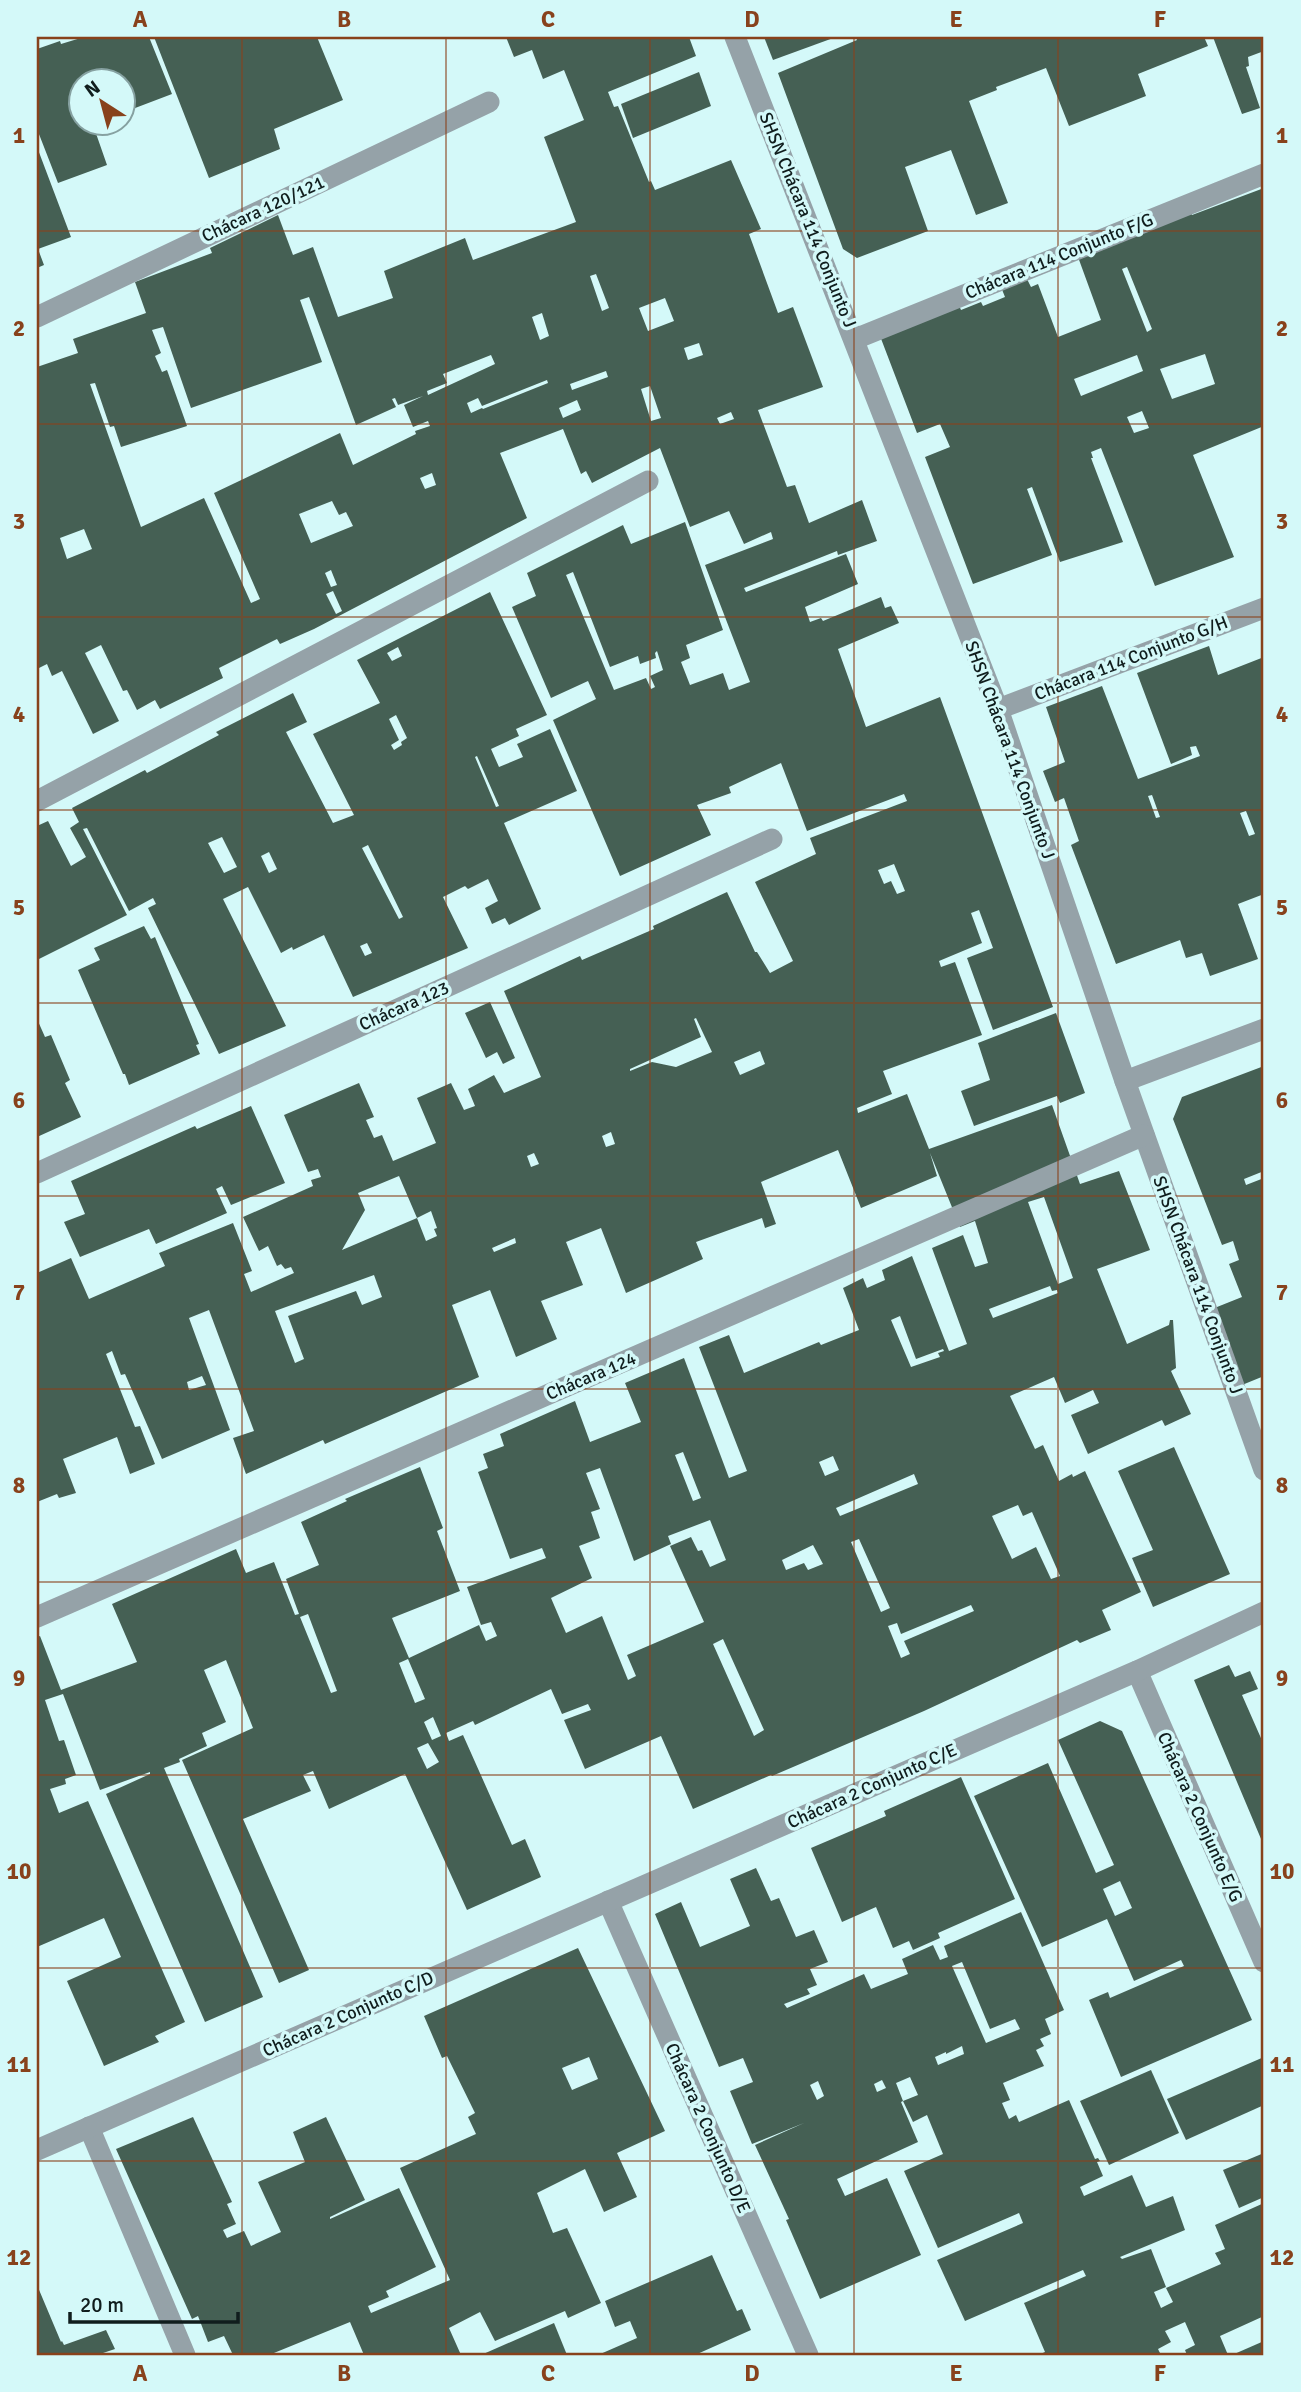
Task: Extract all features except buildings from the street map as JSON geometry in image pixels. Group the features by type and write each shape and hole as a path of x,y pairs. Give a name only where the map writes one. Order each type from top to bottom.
{"street":[{"name":"SHSN Chácara 114 Conjunto J","path":"735,37 998,709 1125,1081 1264,1470"},
{"name":"Chácara 120/121","path":"37,317 489,102"},
{"name":"Chácara 114 Conjunto F/G","path":"855,339 1264,174"},
{"path":"37,801 648,481"},
{"name":"Chácara 114 Conjunto G/H","path":"998,709 1264,608"},
{"name":"Chácara 123","path":"37,1173 772,839"},
{"path":"1125,1081 1264,1030"},
{"name":"Chácara 124","path":"37,1617 1144,1135"},
{"name":"Chácara 2 Conjunto C/E","path":"607,1901 1137,1671 1264,1612"},
{"name":"Chácara 2 Conjunto E/G","path":"1137,1671 1264,1962"},
{"name":"Chácara 2 Conjunto C/D","path":"37,2150 607,1901"},
{"name":"Chácara 2 Conjunto D/E","path":"607,1901 808,2355"},
{"path":"89,2127 185,2355"}]}
